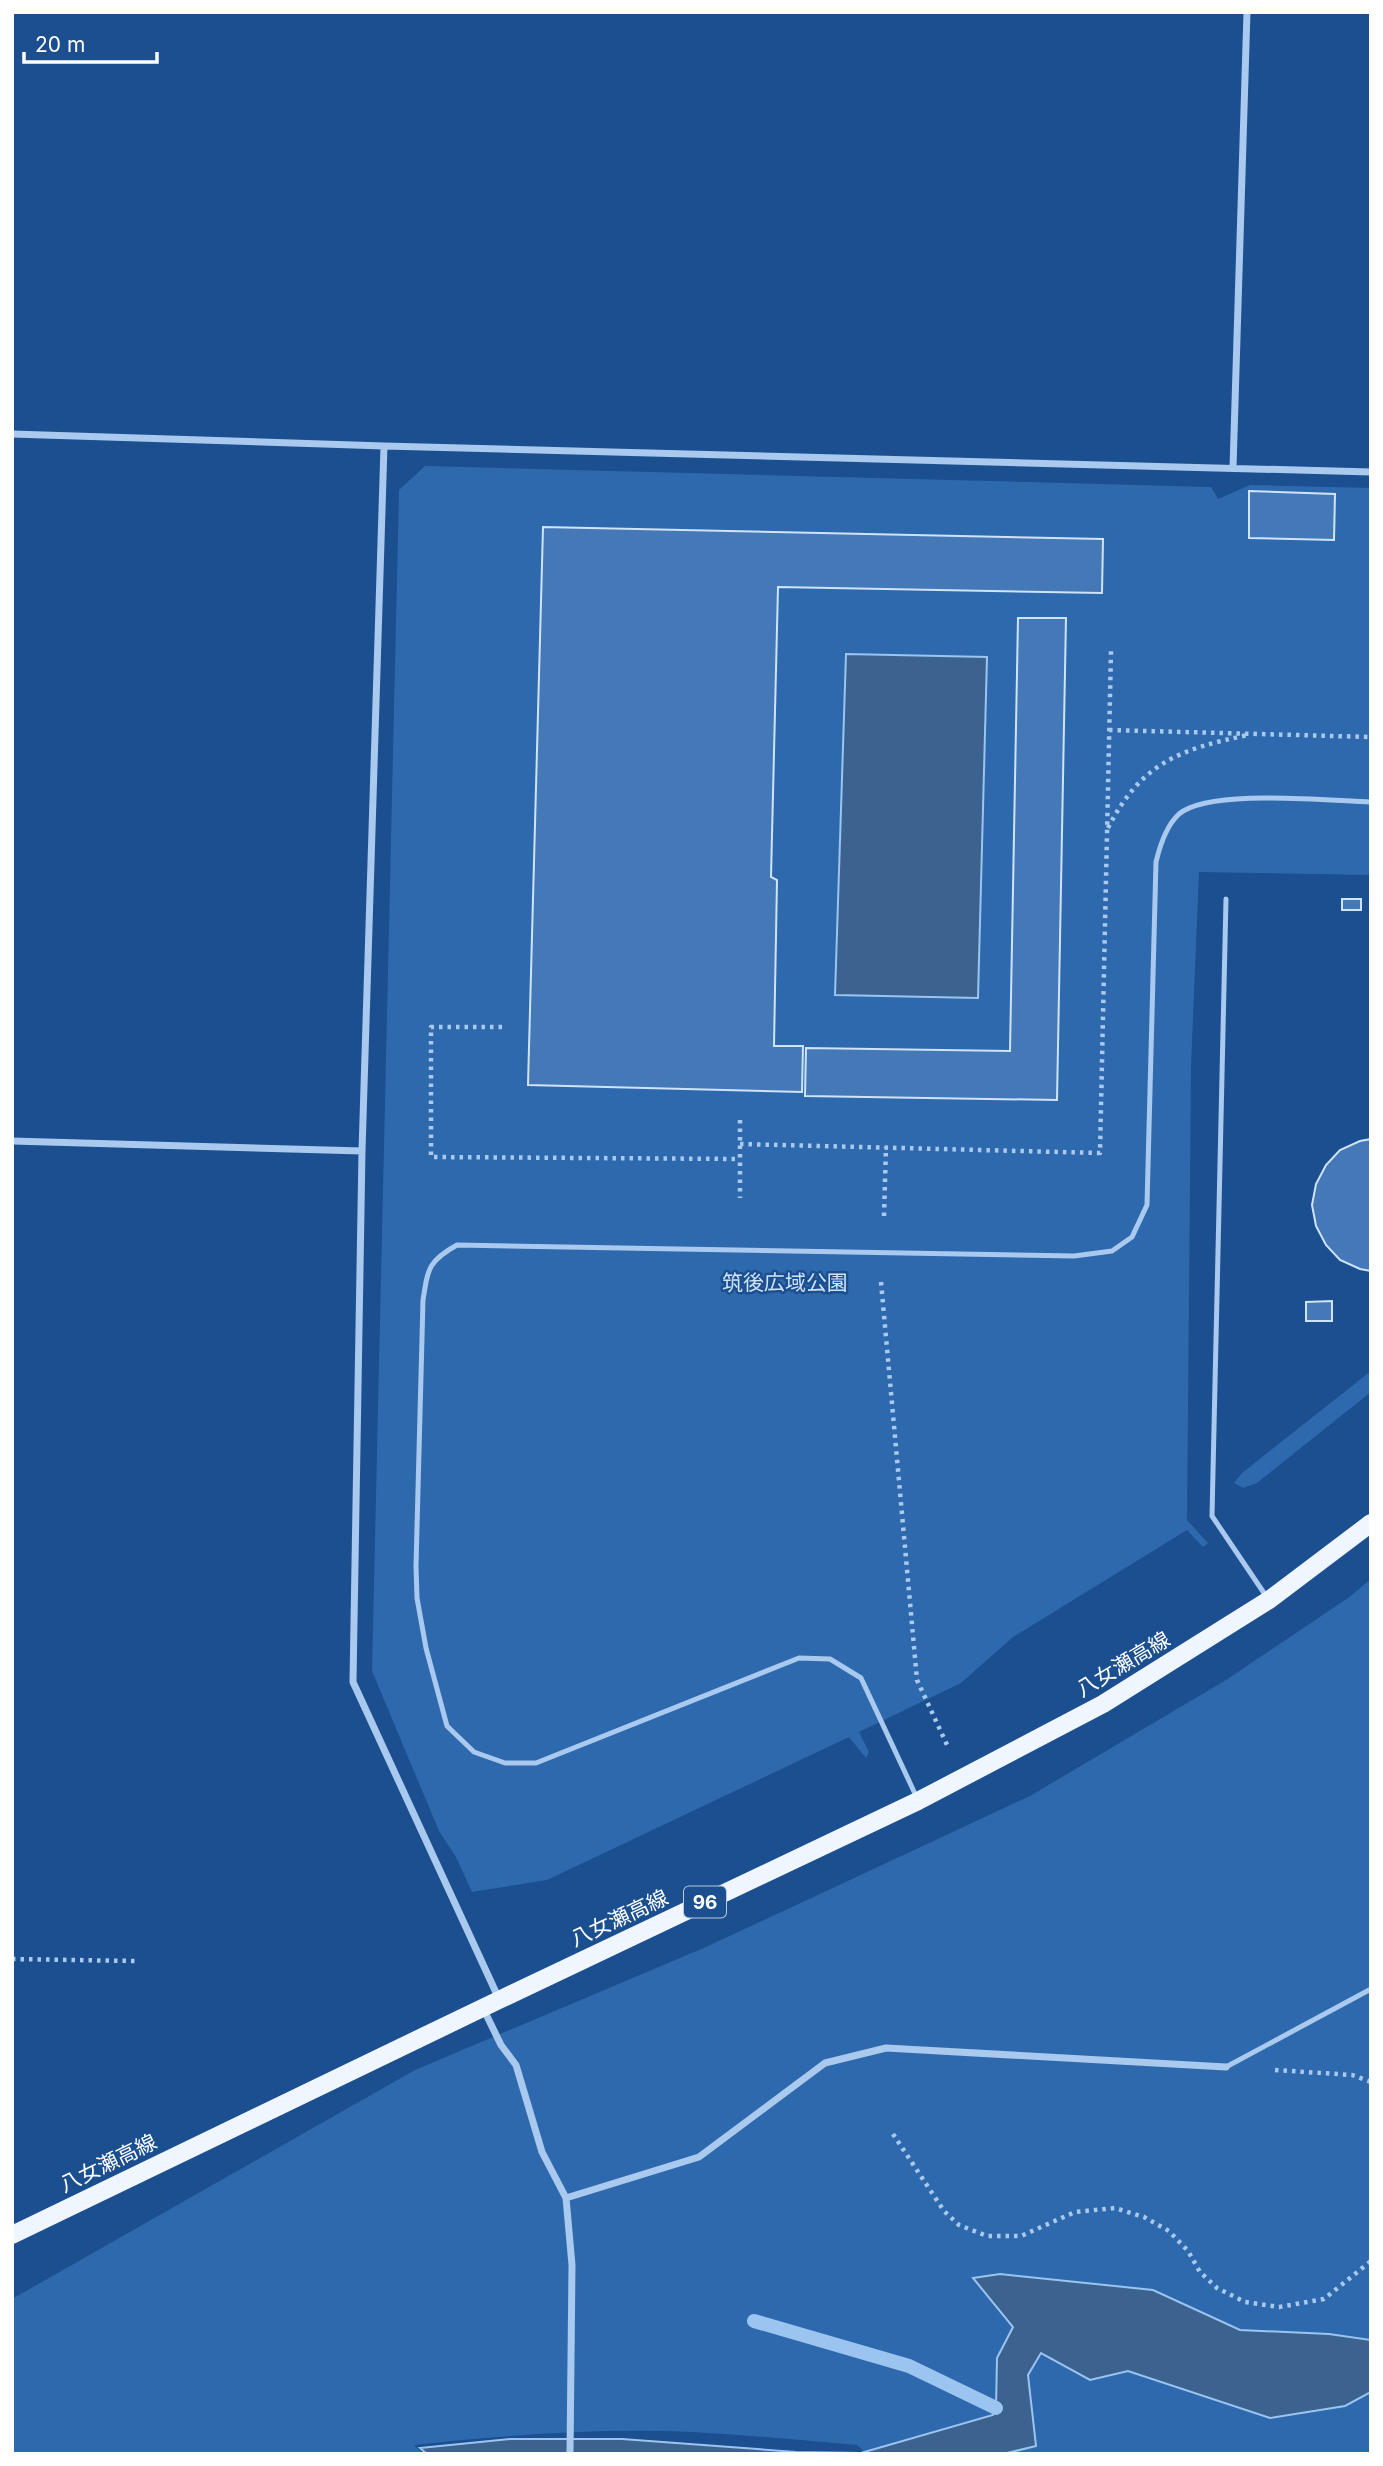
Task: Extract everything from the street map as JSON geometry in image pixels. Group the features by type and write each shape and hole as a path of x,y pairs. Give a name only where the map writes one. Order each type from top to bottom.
{"main road":[{"name":"八女瀬高線","path":"12,2235 918,1801 1103,1704 1269,1600 1371,1522"}],"street":[{"path":"1233,468 1247,12"},
{"path":"12,433 384,446 1371,472"},
{"path":"384,446 362,1151 352,1682 491,2004 501,2045 516,2065 542,2152 566,2198 572,2264 570,2454"},
{"path":"12,1141 362,1151"},
{"path":"566,2198 699,2157 825,2063 886,2048 1226,2067"}],"lane":[{"path":"918,1801 861,1678 830,1660 799,1658 536,1763 505,1763 474,1752 447,1726 426,1648 417,1598 423,1322 427,1273 438,1256 457,1245 1074,1256 1112,1251 1132,1237 1147,1205 1156,862 1162,838 1180,814 1205,802 1242,798 1371,802"},
{"path":"1226,899 1212,1516 1269,1600"},
{"path":"1226,2067 1371,1989"}],"path":[{"path":"740,1144 1100,1153 1111,652"},
{"path":"1109,730 1371,737"},
{"path":"1107,829 1119,805 1157,766 1181,752 1208,743 1256,733"},
{"path":"502,1027 431,1027 431,1157 740,1159"},
{"path":"740,1120 740,1198"},
{"path":"884,1216 886,1147"},
{"path":"881,1282 917,1680 948,1746"},
{"path":"12,1959 135,1961"},
{"path":"1226,2067 1352,2075 1371,2082"},
{"path":"893,2134 944,2211 959,2225 987,2236 1021,2236 1075,2212 1115,2208 1144,2217 1168,2231 1188,2251 1200,2272 1217,2288 1245,2302 1279,2307 1324,2299 1371,2261"}],"green space":[{"name":"筑後広域公園","path":"425,466 1211,487 1218,499 1250,485 1371,488 1371,875 1199,872 1191,1066 1187,1520 1208,1543 1203,1547 1187,1530 1013,1637 961,1683 859,1732 869,1752 866,1758 849,1737 547,1880 472,1892 456,1857 439,1831 372,1671 399,490"},
{"path":"1371,1371 1371,1392 1257,1483 1243,1488 1234,1483 1242,1473"},
{"path":"1371,1579 1371,2454 867,2454 857,2445 713,2433 622,2431 518,2435 414,2445 423,2454 12,2454 12,2299 415,2070 706,1947 1030,1796 1226,1680 1348,1598"}],"shaded area":[{"path":"846,654 987,657 978,998 835,995"},
{"path":"1000,2274 1153,2290 1240,2330 1329,2334 1371,2340 1371,2392 1345,2406 1270,2418 1128,2371 1090,2380 1041,2353 1028,2375 1036,2446 1003,2454 427,2454 420,2448 510,2439 622,2439 796,2452 861,2453 993,2415 996,2408 997,2358 1013,2327 973,2278"}],"building":[{"path":"1249,491 1335,494 1334,540 1249,538"},
{"path":"543,527 1103,539 1102,593 778,587 771,877 777,880 774,1046 803,1046 802,1092 528,1085"},
{"path":"1018,618 1066,618 1057,1100 805,1096 806,1048 1010,1051"},
{"path":"1342,899 1361,899 1361,910 1342,910"},
{"path":"1371,1139 1371,1271 1340,1260 1326,1245 1316,1226 1312,1205 1316,1184 1326,1165 1340,1150"},
{"path":"1332,1301 1332,1321 1306,1321 1306,1302"}],"waterway":[{"path":"754,2321 909,2366 996,2408"}]}
